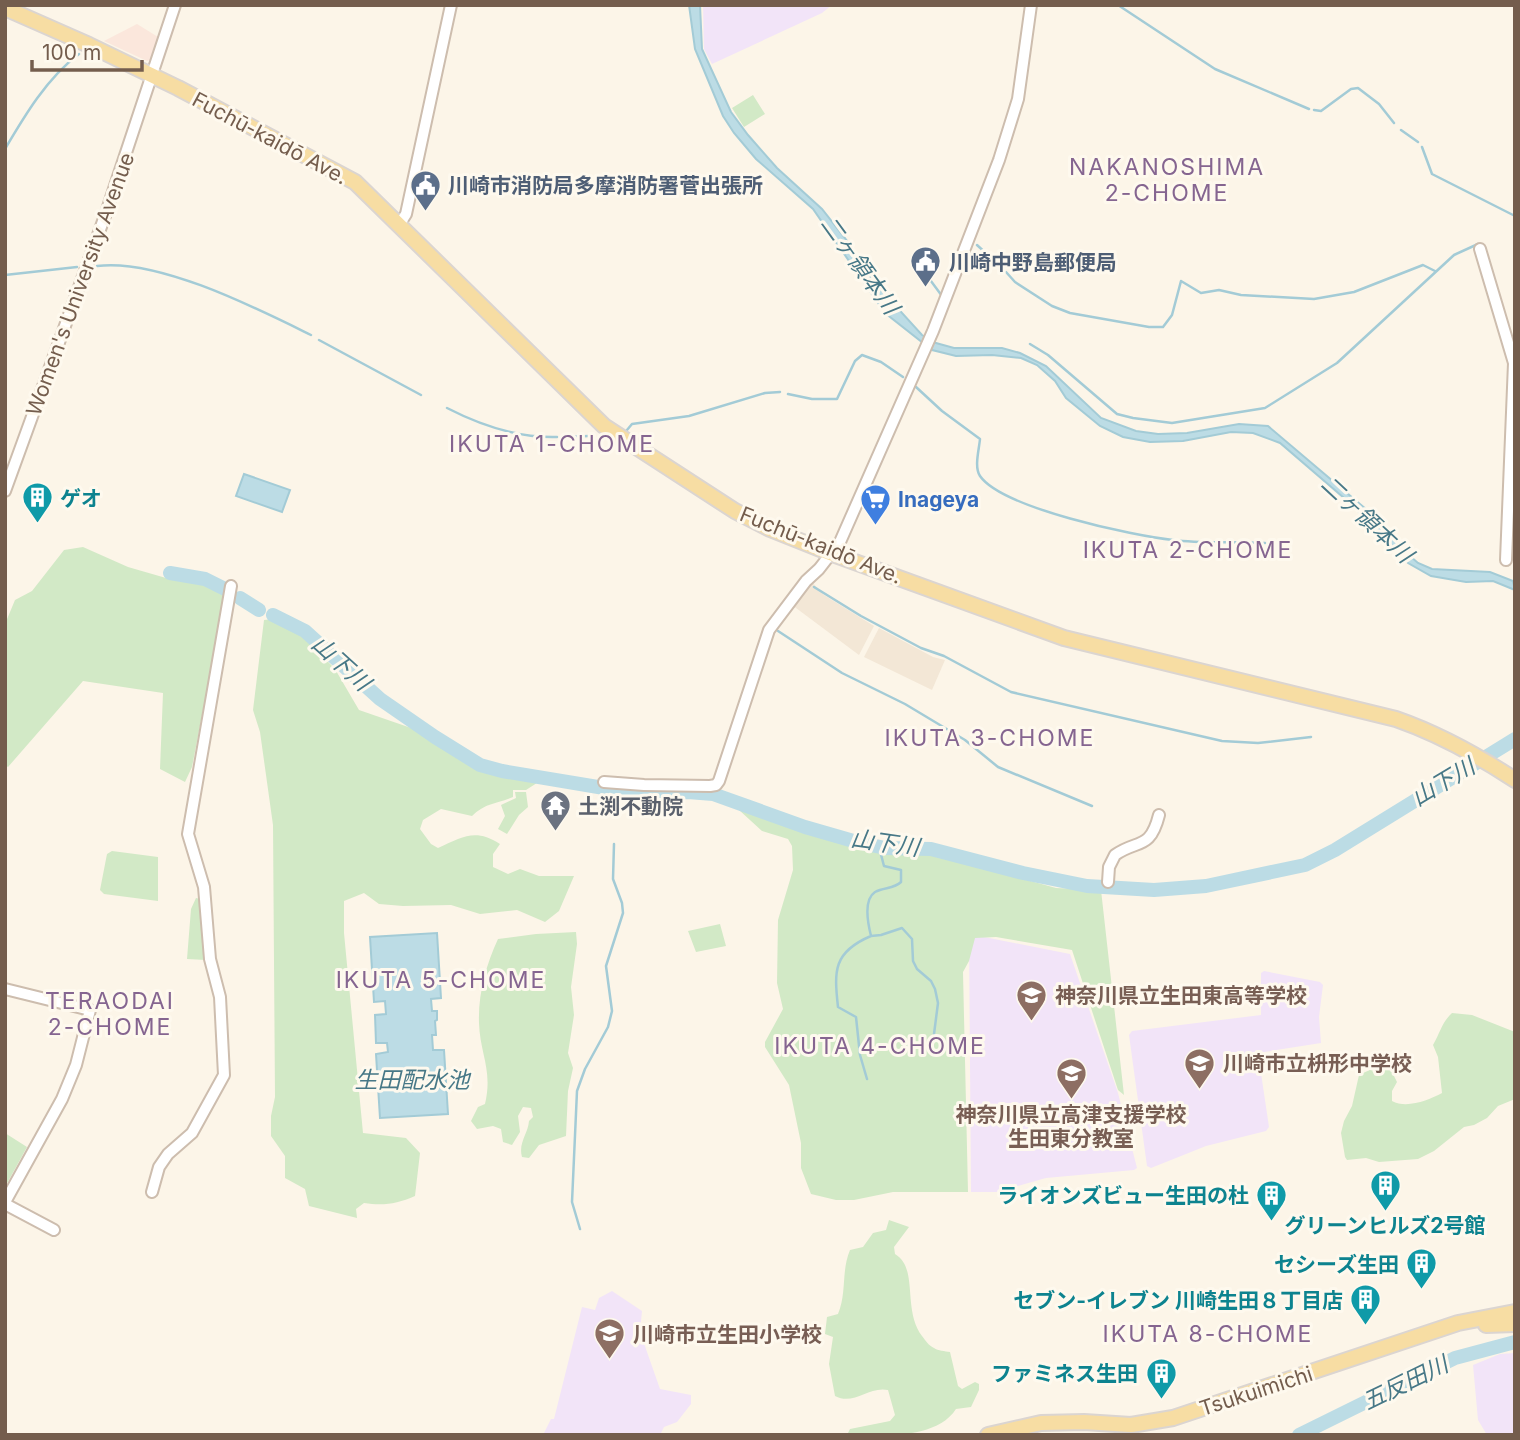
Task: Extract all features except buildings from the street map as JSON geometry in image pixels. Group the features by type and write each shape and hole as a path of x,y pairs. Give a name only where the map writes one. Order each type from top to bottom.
{"main road":[{"name":"Fuchū-kaidō Ave.","path":"5,8 153,77 355,182 604,426 735,511 770,529 1059,636 1396,719 1436,734 1515,780"},
{"name":"Tsukuimichi","path":"1357,1357 1379,1354 1513,1316"},
{"name":"Tsukuimichi","path":"988,1435 1010,1428 1055,1422 1145,1424 1208,1407 1458,1323 1513,1316"}],"street":[{"name":"Women's University Avenue","path":"5,491 153,77 175,5"},
{"path":"399,225 406,214 451,5"},
{"path":"604,782 716,785 769,630 840,542 974,228 1011,126 1023,72 1031,5"},
{"path":"1480,249 1514,363 1506,560"},
{"path":"152,1192 159,1167 168,1154 192,1133 224,1075 220,997 210,959 204,887 188,834 231,586"},
{"path":"1108,882 1109,867 1115,855 1147,840 1156,829 1159,815"},
{"path":"5,989 90,1010 76,1065 62,1099 5,1203 54,1230"}],"shaded area":[{"path":"703,5 832,5 822,13 712,64 704,49"},
{"path":"137,24 158,37 151,60 147,61 104,41"},
{"path":"811,581 824,595 874,626 859,655 792,605"},
{"path":"879,628 933,657 945,660 932,690 864,657"},
{"name":"神奈川県立生田東高等学校","path":"969,934 1070,954 1118,1093 1137,1168 1046,1178 997,1192 971,1192"},
{"name":"川崎市立枡形中学校","path":"1264,971 1320,982 1323,985 1319,1017 1321,1043 1258,1053 1269,1127 1266,1131 1206,1146 1151,1168 1147,1166 1129,1035 1132,1031 1261,1015 1261,973"},
{"name":"川崎市立生田小学校","path":"612,1291 642,1311 640,1332 660,1389 691,1395 691,1404 677,1422 664,1427 660,1435 543,1435 551,1419 554,1419 582,1307 595,1310 599,1298"},
{"path":"1515,1353 1515,1435 1487,1435 1478,1420 1473,1365 1500,1354"}],"green space":[{"path":"753,95 765,114 744,127 732,108"},
{"path":"83,547 128,567 166,578 201,583 225,596 192,767 185,782 160,769 163,693 83,681 8,767 5,765 5,624 15,600 32,591 64,550"},
{"path":"274,619 304,637 335,669 359,710 414,729 448,751 480,767 507,776 540,781 526,790 513,790 513,797 486,806 472,816 441,809 423,820 420,829 431,844 438,848 469,836 483,836 500,844 493,854 493,867 508,874 520,869 539,876 574,876 559,911 545,922 517,910 480,914 451,905 379,904 364,893 344,901 344,933 363,1133 406,1138 420,1153 415,1196 390,1204 364,1203 356,1209 357,1218 309,1206 305,1189 285,1178 285,1156 271,1136 275,1097 273,825 260,732 253,710 264,620"},
{"path":"515,792 526,792 528,807 519,815 507,834 498,829 505,816 501,805 516,798"},
{"path":"724,800 804,830 856,845 873,849 930,853 1056,888 1101,890 1124,1095 1118,1090 1072,950 996,937 975,938 963,972 968,1192 893,1192 854,1200 836,1200 811,1194 801,1168 801,1143 789,1085 765,1047 765,1042 783,1009 777,983 778,920 793,870 792,846 788,839 762,831"},
{"path":"112,851 158,857 158,901 104,894 100,890 107,854"},
{"path":"196,898 200,899 206,960 187,959 191,909"},
{"path":"720,924 726,946 696,952 688,931"},
{"path":"576,932 571,987 574,1015 568,1053 573,1068 568,1091 566,1136 539,1145 529,1158 522,1157 522,1143 529,1121 533,1117 531,1108 523,1107 518,1116 520,1132 512,1145 503,1142 501,1129 493,1126 477,1129 471,1121 478,1107 485,1104 487,1092 487,1072 479,1023 484,980 498,939"},
{"path":"1452,1013 1472,1015 1515,1032 1515,1099 1498,1106 1487,1118 1464,1127 1434,1151 1418,1159 1379,1162 1366,1158 1347,1160 1341,1133 1352,1106 1359,1075 1374,1068 1391,1054 1399,1067 1393,1074 1397,1082 1392,1091 1392,1101 1411,1104 1442,1093 1438,1057 1433,1045 1443,1024"},
{"path":"5,1133 27,1147 5,1187"},
{"path":"889,1220 909,1227 894,1247 895,1254 907,1269 916,1325 930,1346 950,1352 958,1386 962,1389 975,1382 979,1384 979,1390 971,1407 956,1409 947,1419 922,1431 892,1435 847,1435 850,1429 890,1421 895,1415 888,1390 848,1399 835,1396 829,1364 833,1337 825,1334 827,1317 838,1314 841,1306 850,1250 863,1247 873,1233 886,1230"}],"water":[{"name":"二ヶ領本川","path":"689,5 700,5 702,49 731,112 777,168 822,209 848,242 872,280 922,335 936,343 954,348 1002,348 1020,353 1046,366 1101,418 1136,431 1158,434 1187,433 1239,424 1268,426 1367,510 1418,563 1432,569 1490,572 1513,581 1515,590 1493,581 1466,582 1431,576 1408,563 1351,504 1280,443 1253,433 1231,432 1183,441 1150,442 1123,437 1100,426 1066,398 1055,381 1037,365 1021,358 992,355 956,356 932,350 885,313 813,209 756,159 734,133 723,116 695,49"},
{"path":"244,474 290,490 282,512 236,496"},
{"name":"生田配水池","path":"437,933 441,998 431,999 432,1011 437,1011 436,1035 432,1035 433,1050 444,1050 448,1114 380,1118 376,1054 388,1052 387,1043 376,1043 375,1015 386,1014 385,1001 374,1002 370,937"}],"waterway":[{"path":"1118,5 1215,69 1309,109"},
{"path":"5,149 47,86 79,54"},
{"path":"1314,110 1321,111 1351,89 1358,88 1379,104 1394,123"},
{"path":"1401,130 1418,142"},
{"path":"1422,147 1432,174 1515,216"},
{"path":"1030,344 1048,355 1117,414 1172,423 1265,408 1337,363 1454,255 1478,244"},
{"path":"977,245 1002,268"},
{"path":"1006,272 1015,282 1052,306 1070,313 1163,327 1172,315 1181,281 1201,293 1219,290 1241,295 1314,299 1354,292 1423,265 1435,271"},
{"path":"97,266 121,266 177,277 235,299 311,335"},
{"path":"5,275 77,267"},
{"path":"928,277 942,296"},
{"path":"319,340 421,395"},
{"path":"788,394 812,399 837,399 855,361 862,355 881,362 903,377"},
{"path":"916,387 942,411 980,439 977,463 980,476 993,488 1014,499 1070,518 1154,537 1196,542 1265,543"},
{"path":"627,430 632,424 689,416 765,393 780,392"},
{"path":"447,408 500,429 557,437"},
{"path":"564,437 589,436"},
{"name":"山下川","path":"170,573 205,579 225,589"},
{"path":"814,587 921,648 944,656 1011,692 1222,741 1258,743 1311,737"},
{"name":"山下川","path":"240,598 259,610"},
{"name":"山下川","path":"273,615 305,631 380,699 480,765 622,791 713,794 805,827 857,842 885,848 931,849 1023,873 1087,886 1154,890 1206,886 1305,865 1335,850 1515,739"},
{"path":"778,631 842,673 905,704 965,740 998,767 1092,806"},
{"path":"580,1229 572,1202 577,1091 585,1069 608,1027 612,1011 606,966 623,913 613,879 614,844"},
{"path":"879,847 884,866 901,870 901,882 878,890 871,896 867,912 871,936 902,928 912,939 913,961 935,989 938,1003 934,1034"},
{"path":"867,1079 860,1055 856,1017 838,1007 836,983 843,956 849,949 871,936"},
{"name":"五反田川","path":"1299,1435 1455,1358 1515,1342"}],"place":[{"name":"川崎市消防局多摩消防署菅出張所","path":"425,212"},
{"name":"川崎中野島郵便局","path":"926,289"},
{"name":"ゲオ","path":"37,525"},
{"name":"Inageya","path":"875,526"},
{"name":"土渕不動院","path":"555,833"},
{"name":"神奈川県立生田東高等学校","path":"1032,1022"},
{"name":"川崎市立枡形中学校","path":"1200,1090"},
{"name":"神奈川県立高津支援学校 生田東分教室","path":"1071,1101"},
{"name":"グリーンヒルズ2号館","path":"1385,1212"},
{"name":"ライオンズビュー生田の杜","path":"1272,1222"},
{"name":"セシーズ生田","path":"1422,1291"},
{"name":"セブン-イレブン 川崎生田８丁目店","path":"1366,1327"},
{"name":"川崎市立生田小学校","path":"610,1361"},
{"name":"ファミネス生田","path":"1161,1400"}],"district":[{"name":"NAKANOSHIMA 2-CHOME","path":"1167,180"},
{"name":"IKUTA 1-CHOME","path":"552,444"},
{"name":"IKUTA 2-CHOME","path":"1188,550"},
{"name":"IKUTA 3-CHOME","path":"990,738"},
{"name":"IKUTA 5-CHOME","path":"441,980"},
{"name":"TERAODAI 2-CHOME","path":"110,1014"},
{"name":"IKUTA 4-CHOME","path":"880,1046"},
{"name":"IKUTA 8-CHOME","path":"1208,1334"}]}
